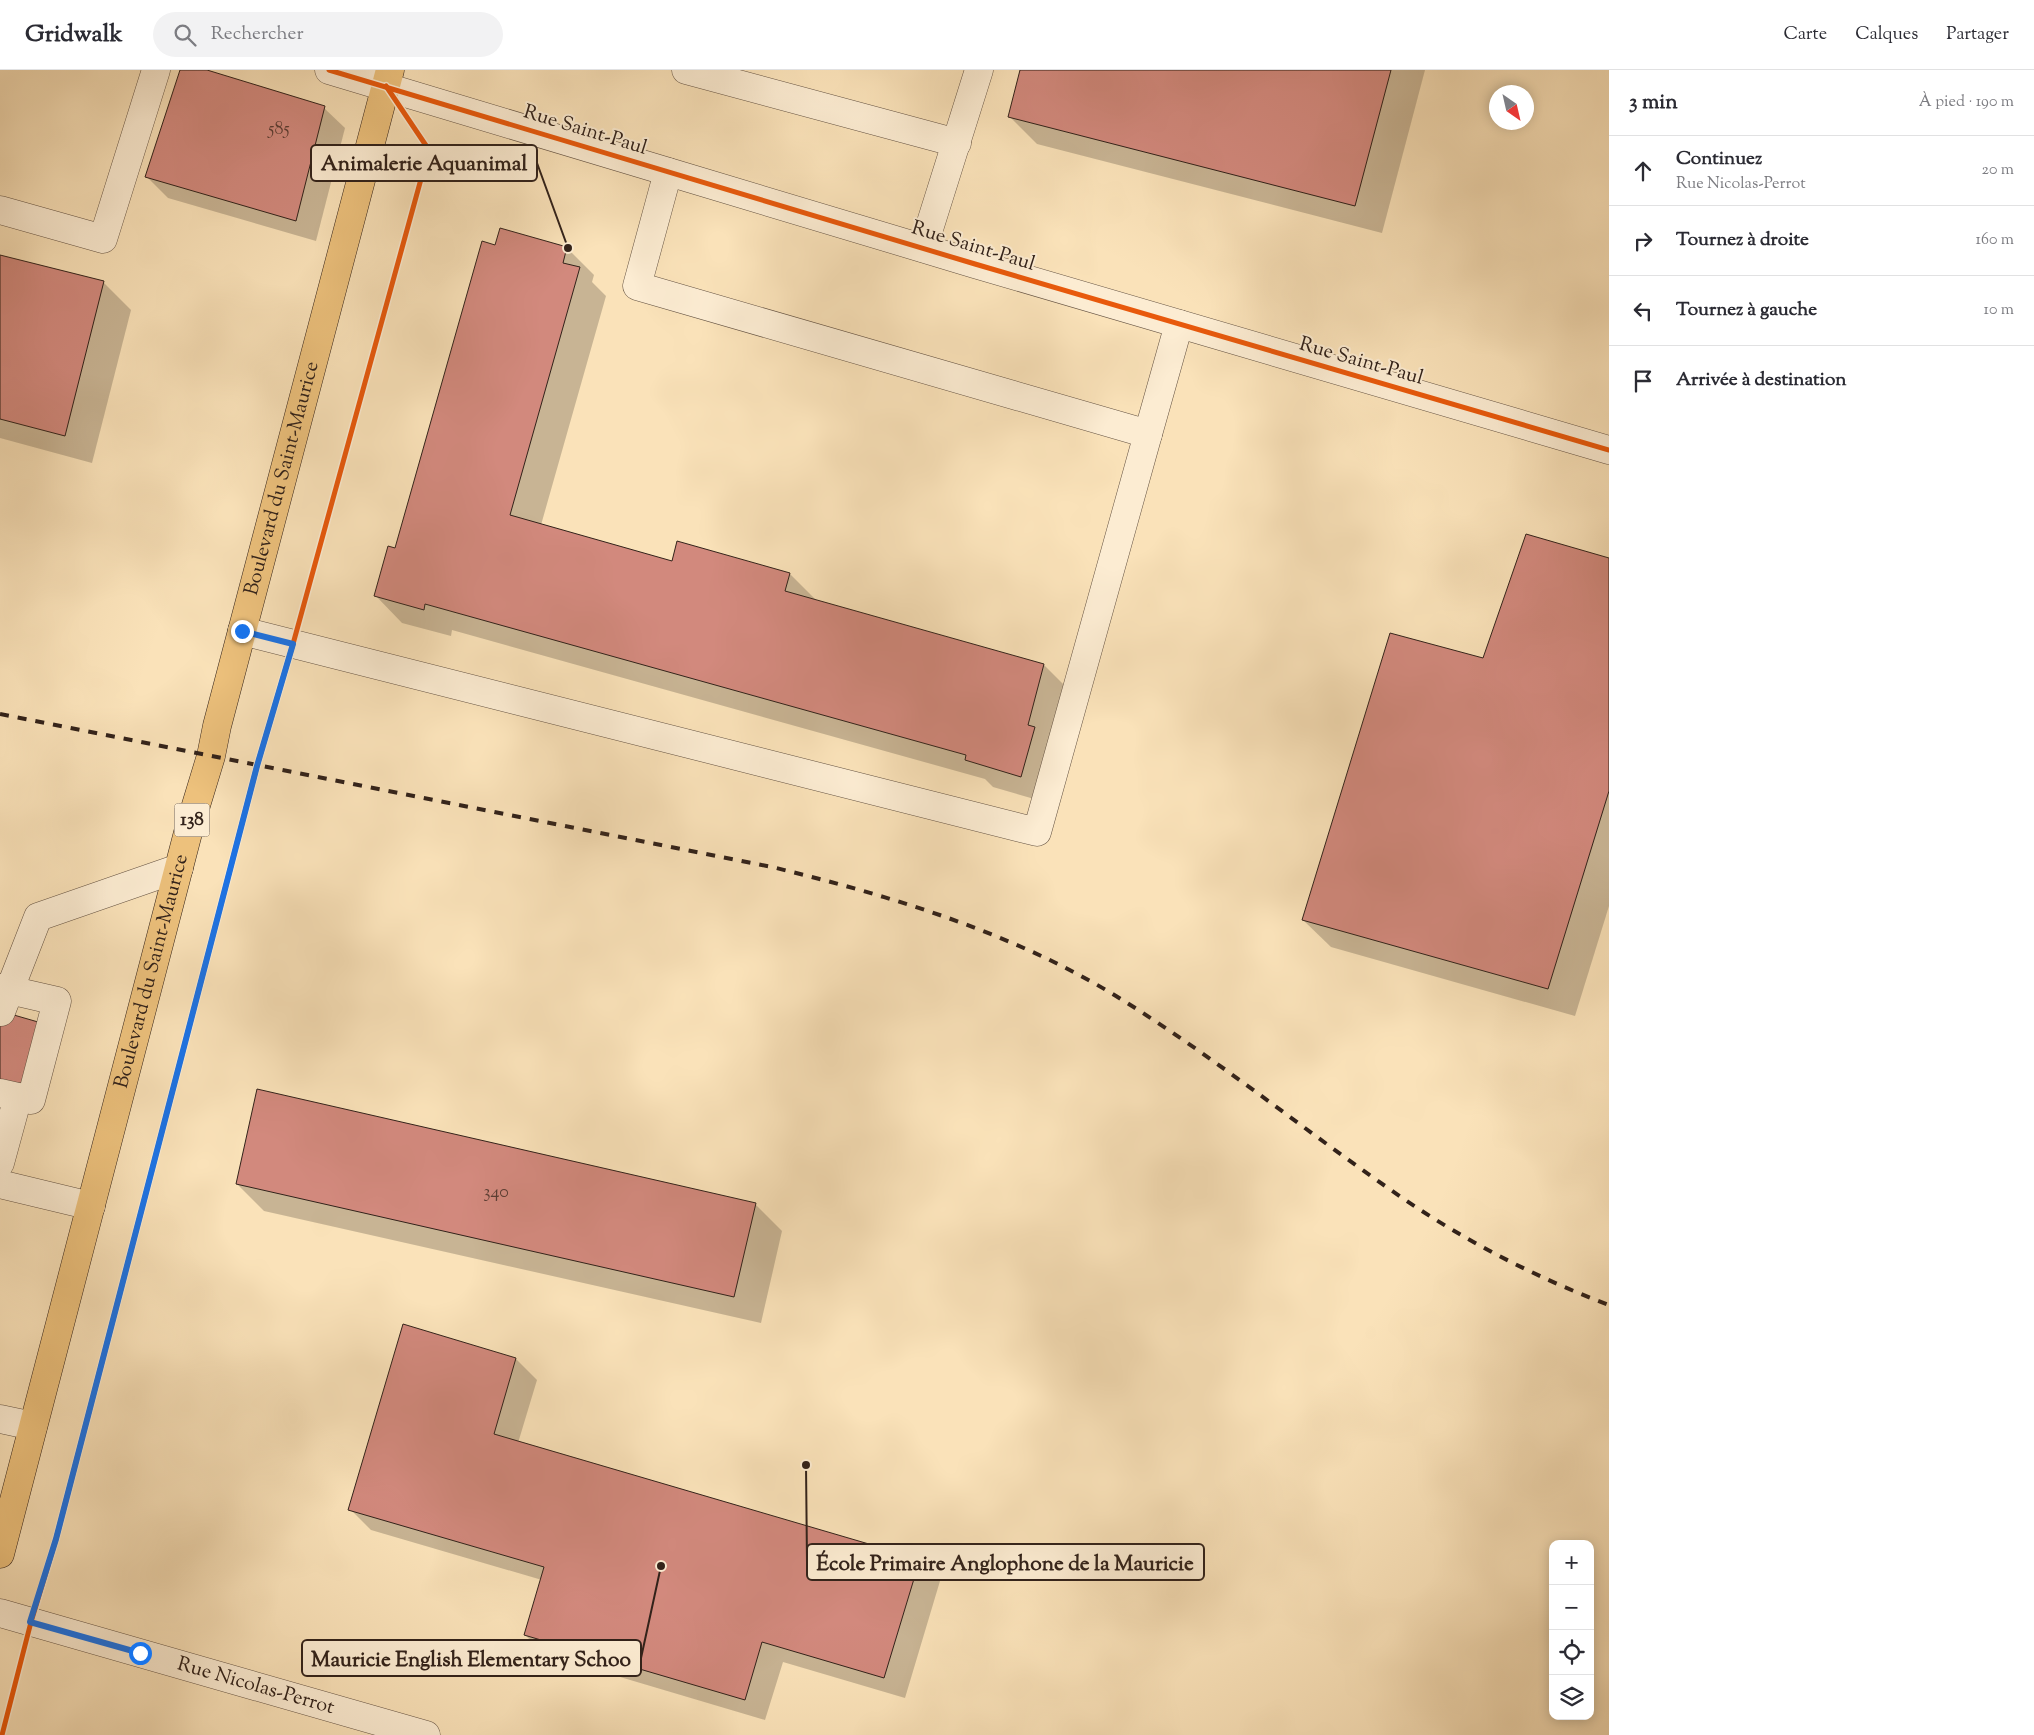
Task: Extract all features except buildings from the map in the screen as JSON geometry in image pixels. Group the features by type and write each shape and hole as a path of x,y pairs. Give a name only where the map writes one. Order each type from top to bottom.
{"main road":[{"name":"Boulevard du Saint-Maurice","path":"0,1554 190,825 211,756 217,726 388,78"}],"street":[{"path":"0,210 103,239 156,70"},
{"name":"Rue Saint-Paul","path":"329,70 388,78 668,172 1609,450"},
{"path":"686,70 957,143"},
{"path":"923,248 979,70"},
{"path":"668,172 637,286 1148,434"},
{"path":"242,631 1037,832 1179,324"},
{"path":"0,1163 9,1095 31,1100 57,1002 3,997 38,917 179,868"},
{"path":"0,1184 91,1206"},
{"path":"0,1419 33,1426"},
{"name":"Rue Nicolas-Perrot","path":"0,1613 426,1735"}],"railway":[{"path":"0,714 772,867 861,890 949,918 1035,953 1076,973 1116,996 1189,1044 1365,1172 1450,1229 1528,1271 1609,1305"}],"cycle path":[{"path":"329,70 975,264 1609,450"},
{"path":"2,1735 31,1622 56,1539 257,766 293,644 429,150 386,86"}],"place":[{"name":"Animalerie Aquanimal","path":"568,248"},
{"name":"École Primaire Anglophone de la Mauricie","path":"806,1465"},
{"name":"Mauricie English Elementary Schoo","path":"661,1566"}],"route":[{"path":"140,1653 30,1622 56,1539 257,766 293,644 242,631"}]}
